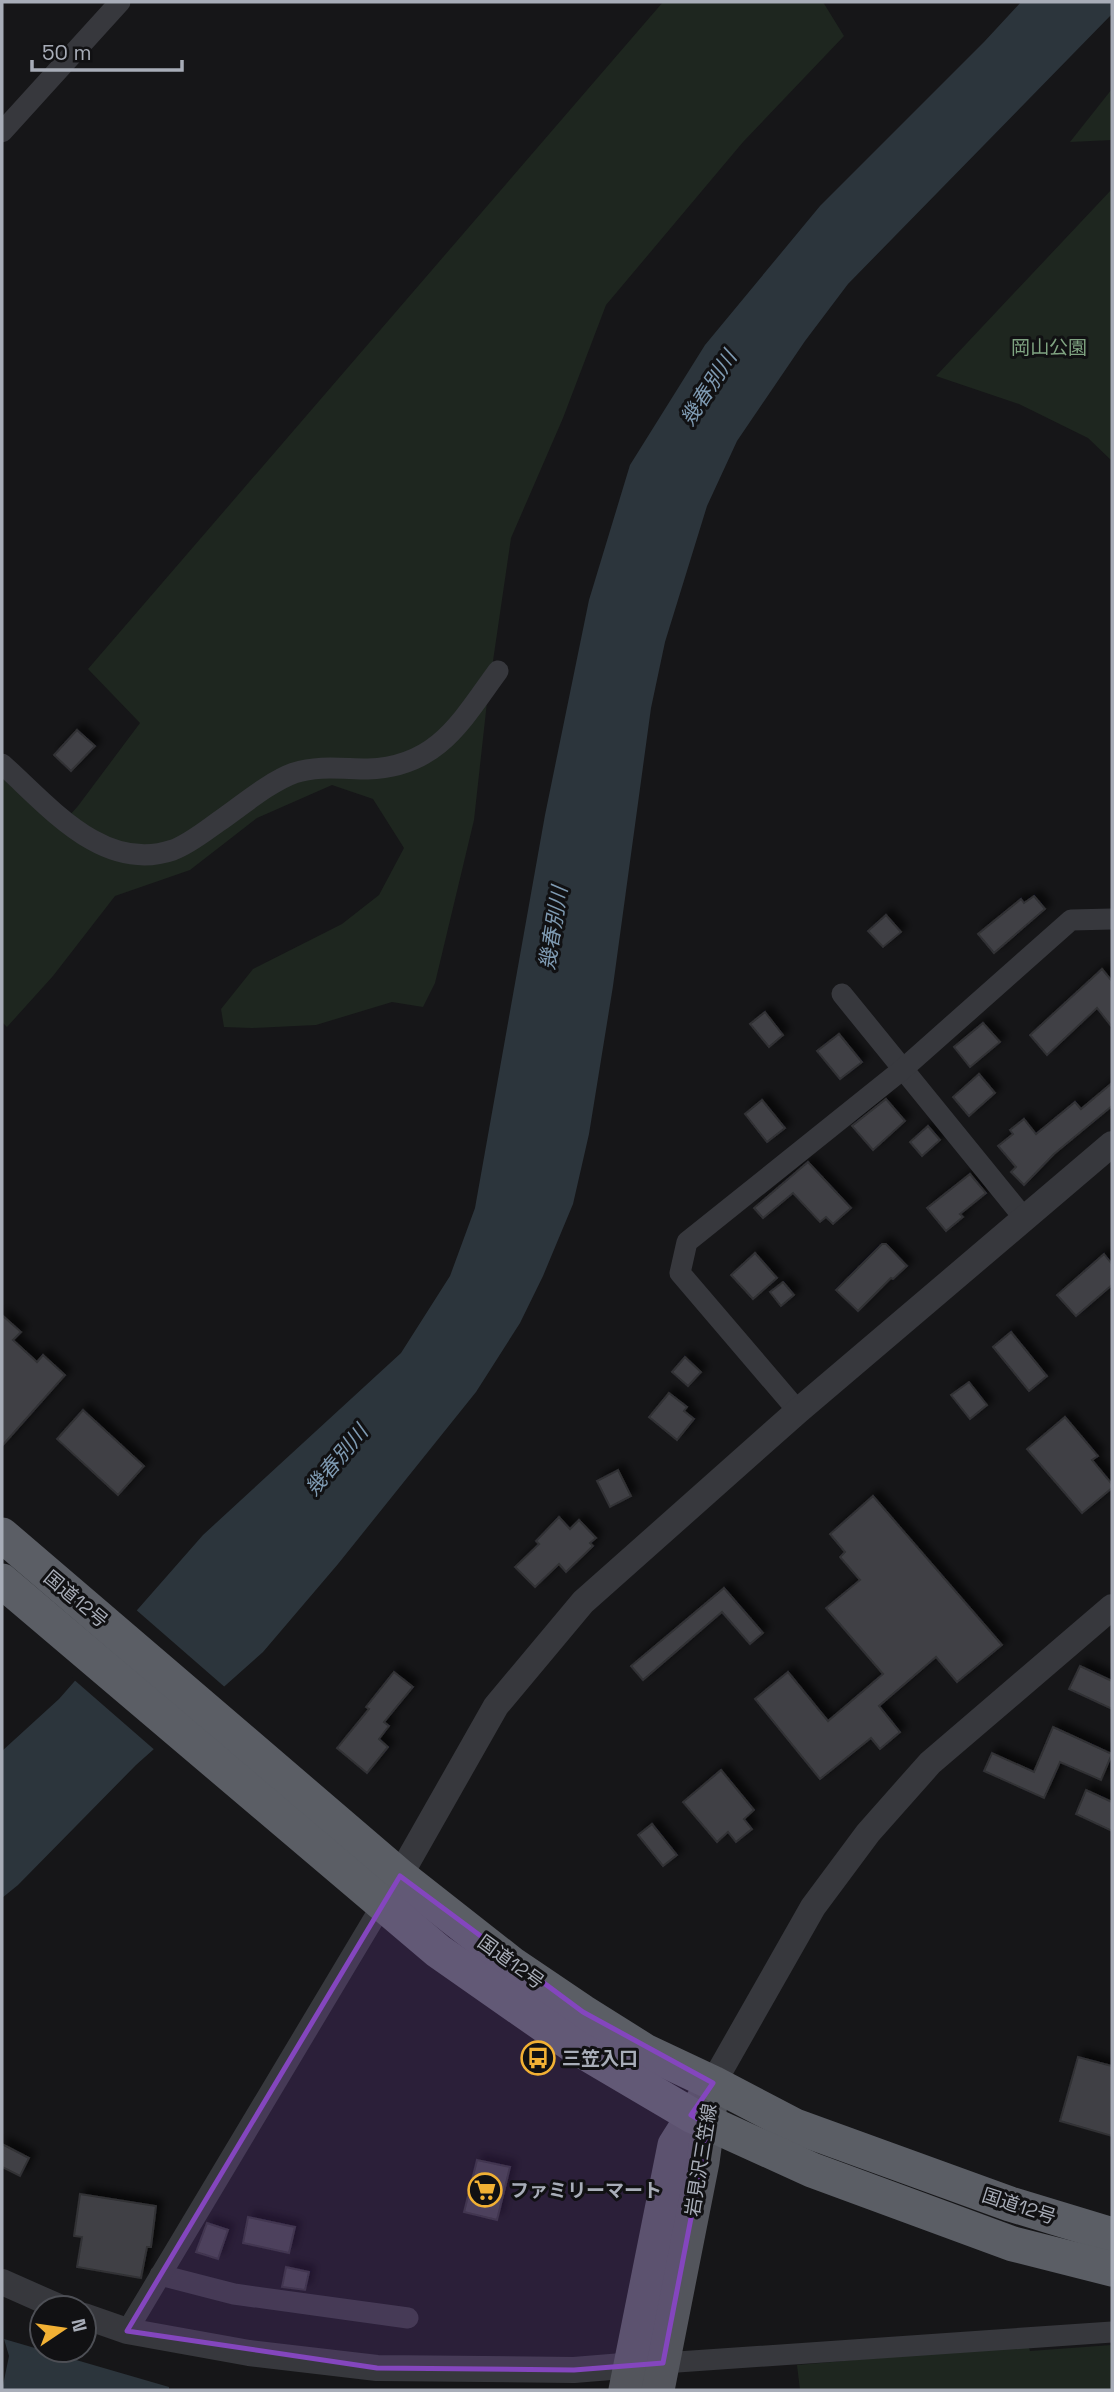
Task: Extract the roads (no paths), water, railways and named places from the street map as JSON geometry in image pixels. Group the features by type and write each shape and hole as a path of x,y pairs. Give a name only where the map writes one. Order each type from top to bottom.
{"highway":[{"name":"国道12号","path":"2,1535 83,1604 382,1905 438,1951 564,2039 700,2120 812,2169 937,2218 1013,2244 1112,2269"},
{"name":"国道12号","path":"2,1581 59,1631 253,1773 400,1876 512,1964 645,2051 795,2126 1010,2204 1112,2235"}],"main road":[{"name":"岩見沢三笠線","path":"660,2377 700,2120 713,2083"},
{"name":"岩見沢三笠線","path":"627,2378 674,2145 700,2120"}],"street":[{"path":"2,132 120,2"},
{"path":"2,764 70,826 102,846 135,854 161,853 184,846 293,774 322,768 371,769 390,766 431,750 450,736 498,671"},
{"path":"798,1411 680,1273 687,1242 903,1069 1072,920 1112,919"},
{"path":"842,994 1024,1218"},
{"path":"127,2331 400,1876 496,1706 583,1602 798,1411 1112,1144"},
{"path":"713,2083 813,1908 868,1833 930,1763 1112,1607"},
{"path":"160,2275 234,2294 408,2318"},
{"path":"2,2282 29,2294"},
{"path":"98,2321 127,2331 249,2353 377,2368 574,2370 627,2378 660,2377 1112,2332"}],"water":[{"name":"幾春別川","path":"1021,2 1112,2 1112,14 848,284 805,341 737,441 707,506 665,642 651,708 613,986 589,1134 573,1204 520,1323 476,1392 338,1564 263,1652 136,1765 2,1898 2,1751 59,1699 203,1535 401,1353 450,1276 475,1208 545,815 589,600 630,465 705,345 820,206"},
{"path":"4,2339 28,2346 28,2364 90,2364 169,2387 169,2390 2,2390 9,2356"}],"place":[{"name":"三笠入口","path":"538,2058"},
{"name":"ファミリーマート","path":"485,2190"}],"park label":[{"name":"岡山公園","path":"1049,347"}]}
